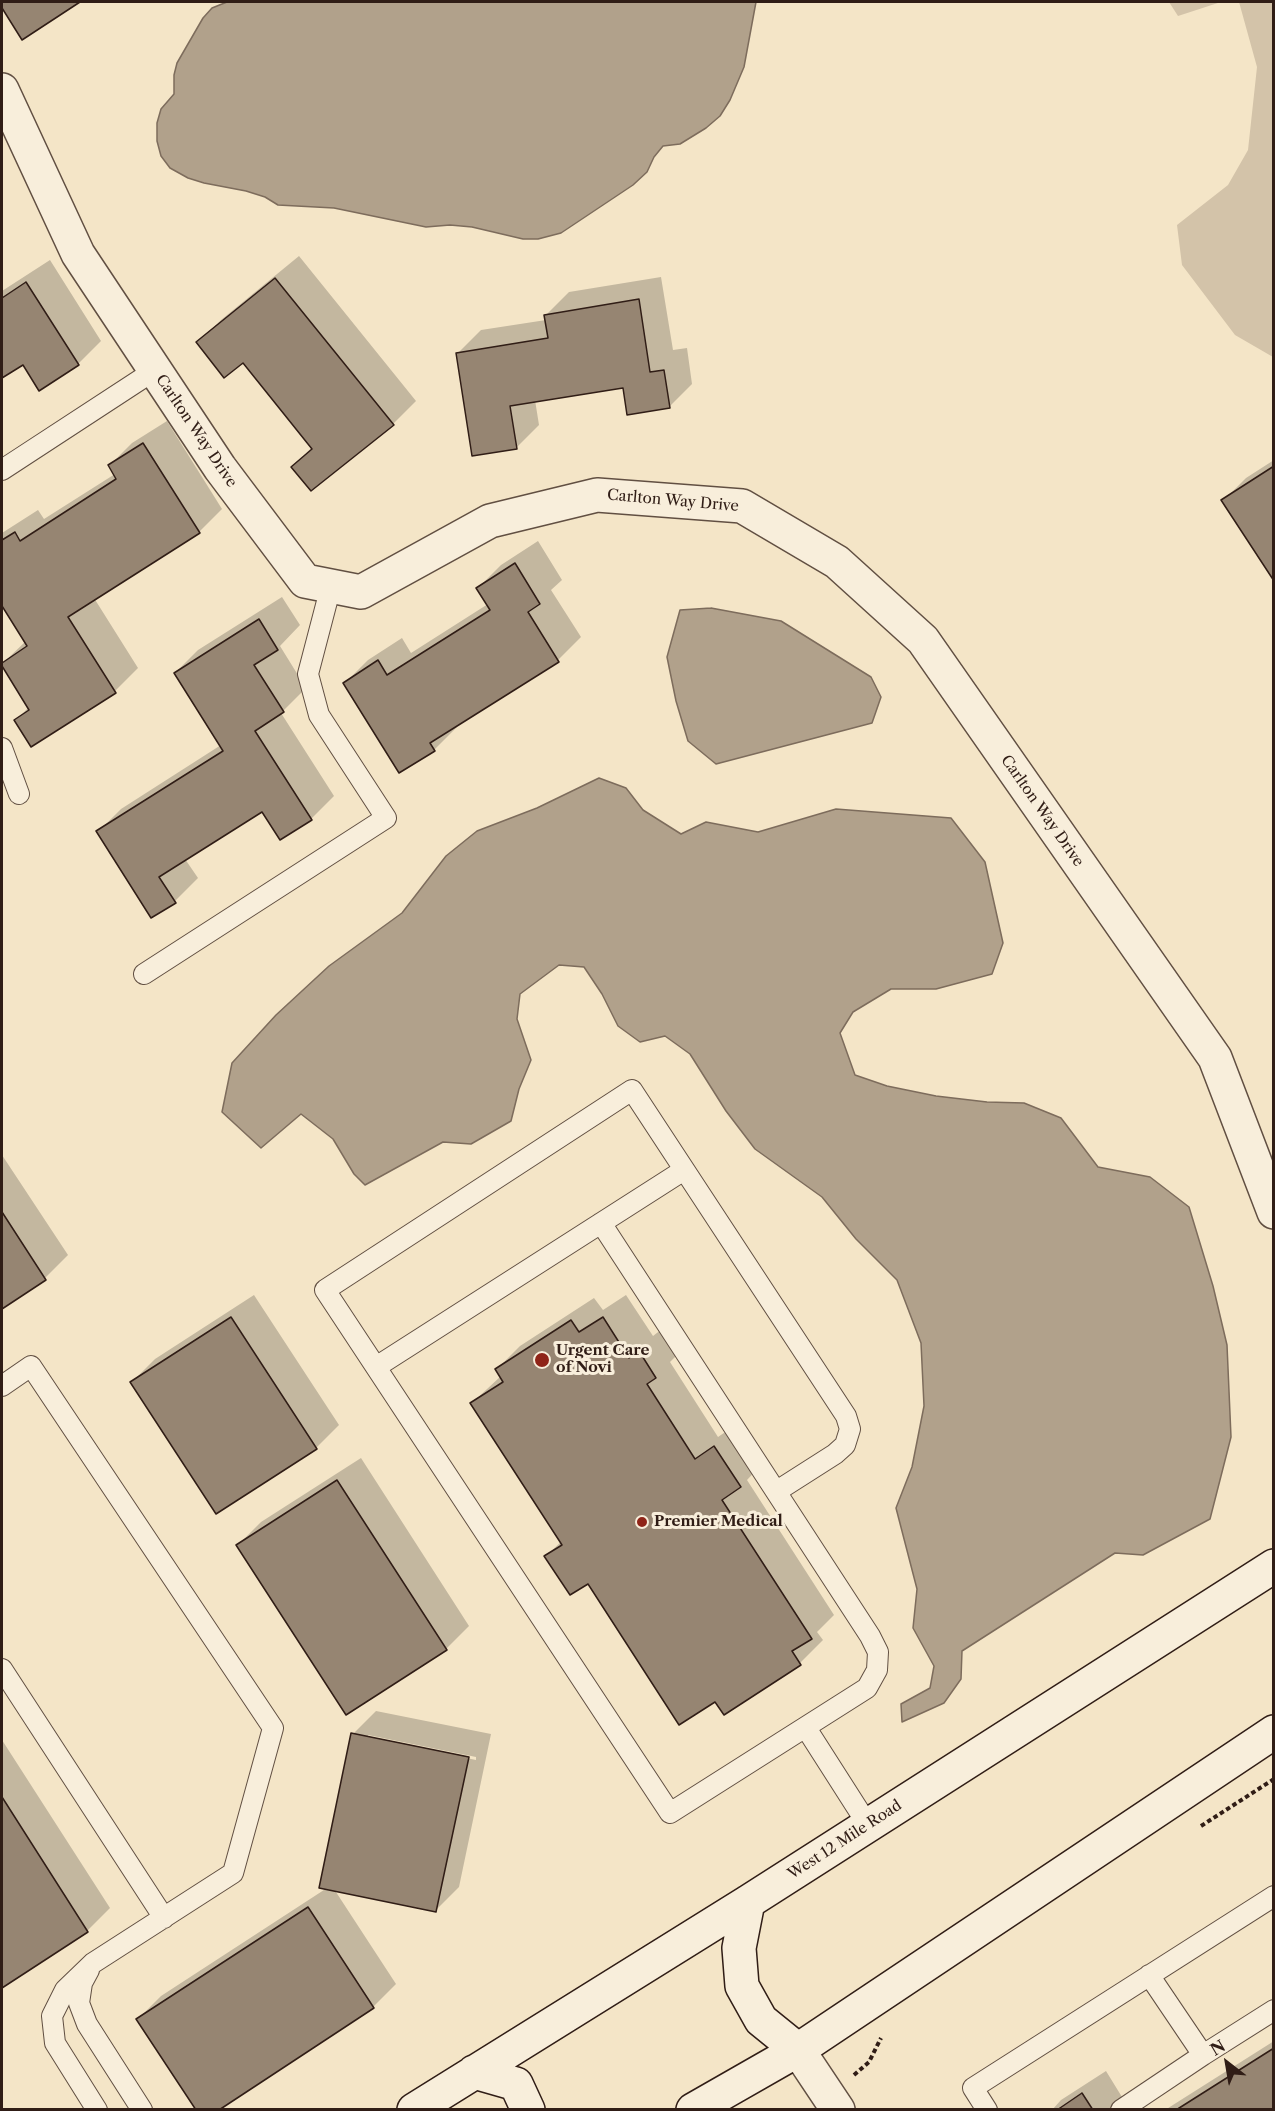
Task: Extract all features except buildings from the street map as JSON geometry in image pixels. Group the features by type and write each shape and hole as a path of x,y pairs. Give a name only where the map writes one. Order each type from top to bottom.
{"street":[{"name":"Carlton Way Drive","path":"2,90 78,254 220,468 305,581 361,592 490,521 597,495 742,506 837,562 923,640 1215,1058 1274,1212"},
{"name":"West 12 Mile Road","path":"414,2109 748,1902 1274,1566"},
{"path":"693,2109 798,2050 1274,1732"},
{"path":"748,1902 739,1948 742,1986 761,2020 798,2050 838,2109"},
{"path":"474,2072 516,2084 528,2109"}],"lane":[{"path":"2,470 155,370"},
{"path":"144,974 386,818 319,715 308,674 331,586"},
{"path":"2,748 19,794"},
{"path":"601,1223 777,1491 878,1652 877,1670 867,1688 670,1813 325,1290 632,1090 846,1416 850,1430 845,1445 835,1454 777,1491"},
{"path":"376,1367 684,1170"},
{"path":"2,1386 31,1366 273,1728 233,1873 93,1963 65,1990 52,2016 55,2043 97,2109"},
{"path":"2,1669 164,1918"},
{"path":"806,1728 868,1825"},
{"path":"987,2109 973,2088 1274,1896"},
{"path":"93,1963 82,1983 79,2003 87,2024 142,2109"},
{"path":"1149,1975 1203,2055"},
{"path":"1121,2109 1274,2010"}],"shaded area":[{"path":"227,2 756,2 744,67 730,100 720,116 706,128 680,144 663,146 654,157 647,172 633,185 561,233 538,239 523,239 472,227 450,225 426,227 334,208 278,205 265,197 246,191 188,178 170,168 161,156 157,141 157,123 161,109 174,94 174,75 177,63 203,18 212,8"},
{"path":"1169,2 1221,2 1178,16"},
{"path":"1239,2 1273,2 1273,357 1235,335 1182,265 1177,225 1228,185 1248,150 1257,67"},
{"path":"711,608 781,621 871,677 881,697 872,723 716,764 688,741 676,701 667,657 680,610"},
{"path":"599,778 626,788 643,810 681,834 706,822 758,832 836,809 951,818 985,862 1003,943 992,974 936,989 891,989 853,1012 840,1033 855,1075 887,1086 936,1096 987,1102 1024,1103 1061,1118 1098,1167 1150,1177 1189,1207 1213,1286 1227,1345 1231,1437 1210,1519 1143,1555 1115,1553 962,1651 961,1679 944,1703 902,1722 901,1704 930,1688 934,1666 913,1628 917,1589 896,1508 912,1467 924,1406 921,1343 897,1280 856,1239 822,1197 755,1149 726,1111 690,1054 665,1036 640,1042 618,1026 602,994 584,967 559,965 520,994 517,1019 531,1060 519,1089 511,1121 471,1144 443,1142 365,1185 354,1174 333,1139 301,1114 261,1148 222,1112 232,1063 276,1015 329,966 402,913 446,856 477,831 537,808"}],"place":[{"name":"Urgent Care of Novi","path":"542,1360"},
{"name":"Premier Medical","path":"642,1522"}]}
